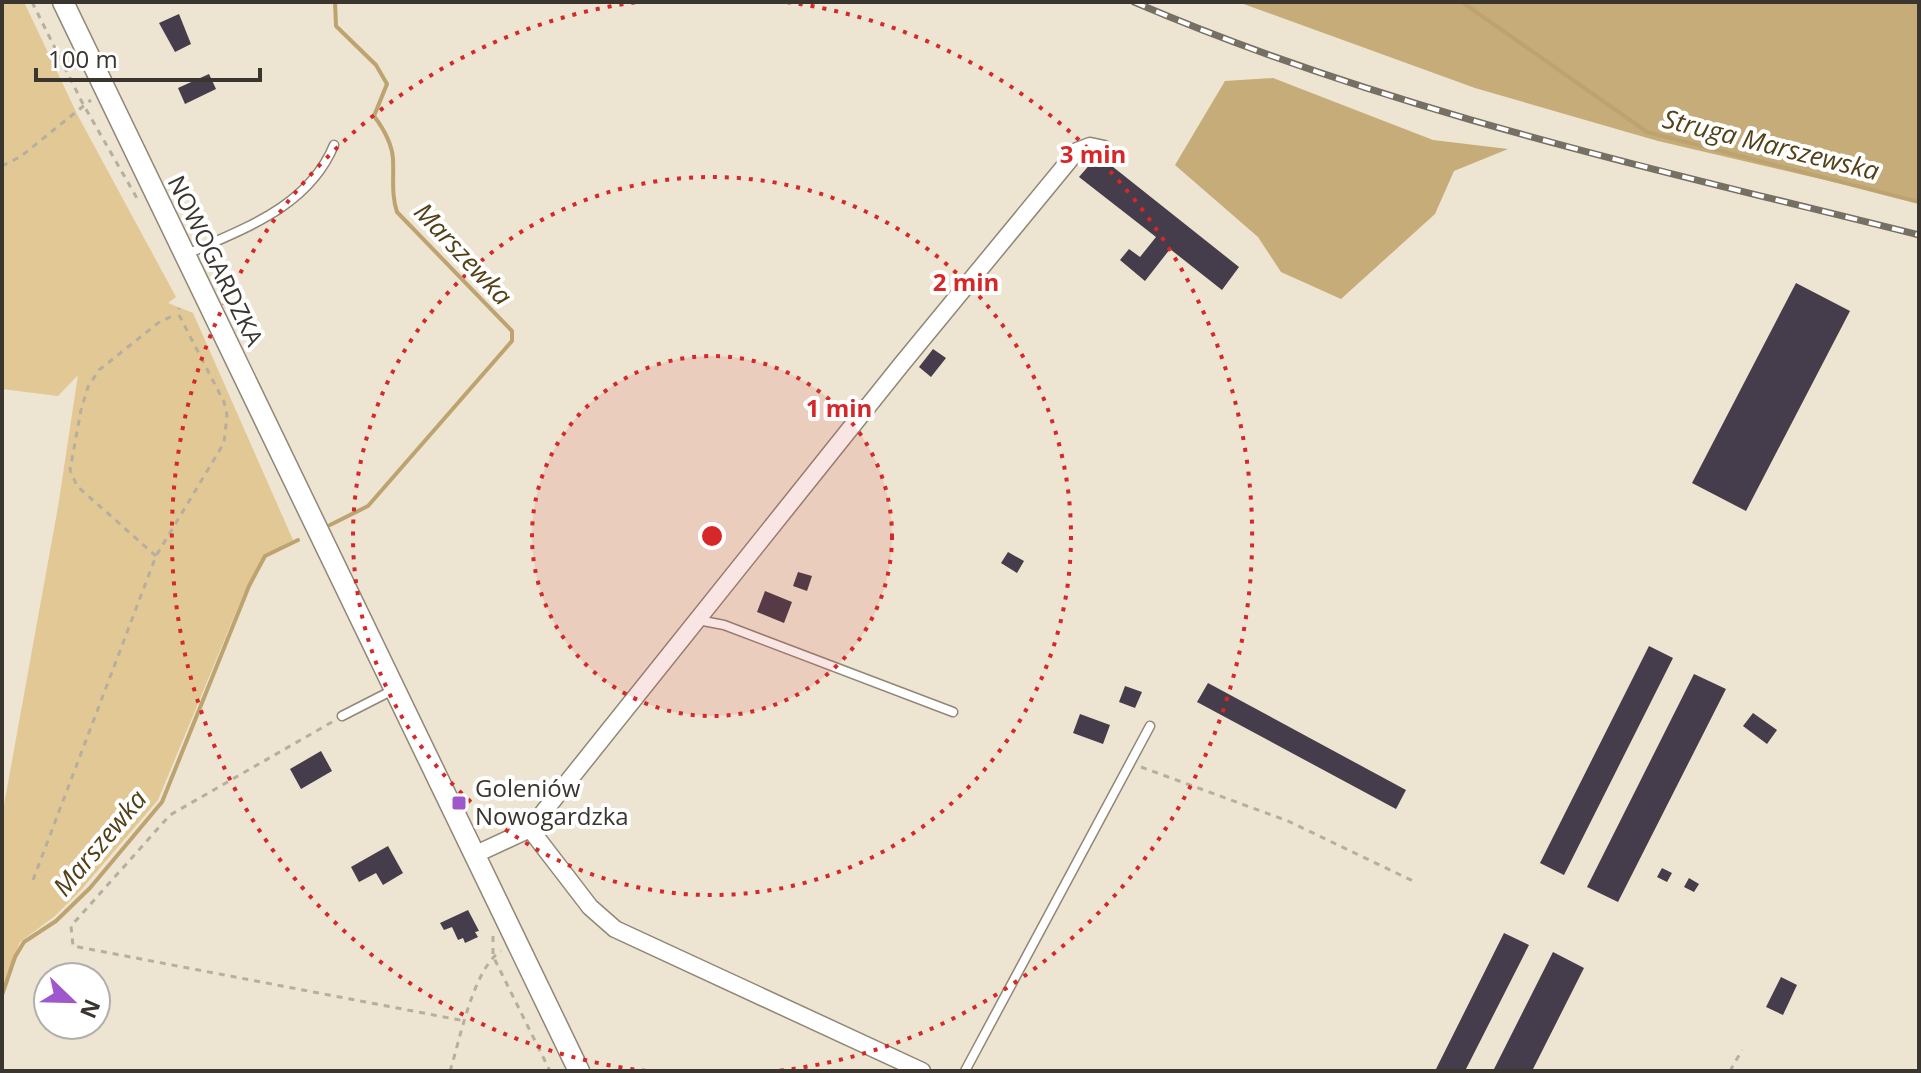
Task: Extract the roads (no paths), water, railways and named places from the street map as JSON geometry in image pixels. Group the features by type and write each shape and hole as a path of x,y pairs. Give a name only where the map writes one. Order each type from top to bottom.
{"street":[{"name":"NOWOGARDZKA","path":"63,2 579,1071"},
{"path":"474,855 530,829 901,365 1077,151 1090,146 1104,149"},
{"path":"530,829 590,907 615,929 922,1071"}],"lane":[{"path":"183,256 281,209 308,187 325,167 334,145"},
{"path":"698,620 724,625 953,712"},
{"path":"342,716 394,690"},
{"path":"965,1071 1150,726"}],"waterway":[{"name":"Marszewka","path":"330,525 368,506 512,341 512,331 397,212 391,147 374,116 387,84 376,65 336,26 335,2"},
{"name":"Struga Marszewska","path":"1462,2 1647,132 1919,202"},
{"name":"Marszewka","path":"2,995 15,957 24,942 56,921 90,888 162,802 249,586 265,556 298,540"}],"railway":[{"path":"1134,2 1326,75 1424,106 1621,161 1919,235"}],"place":[{"name":"Goleniów Nowogardzka","path":"459,803"}]}
